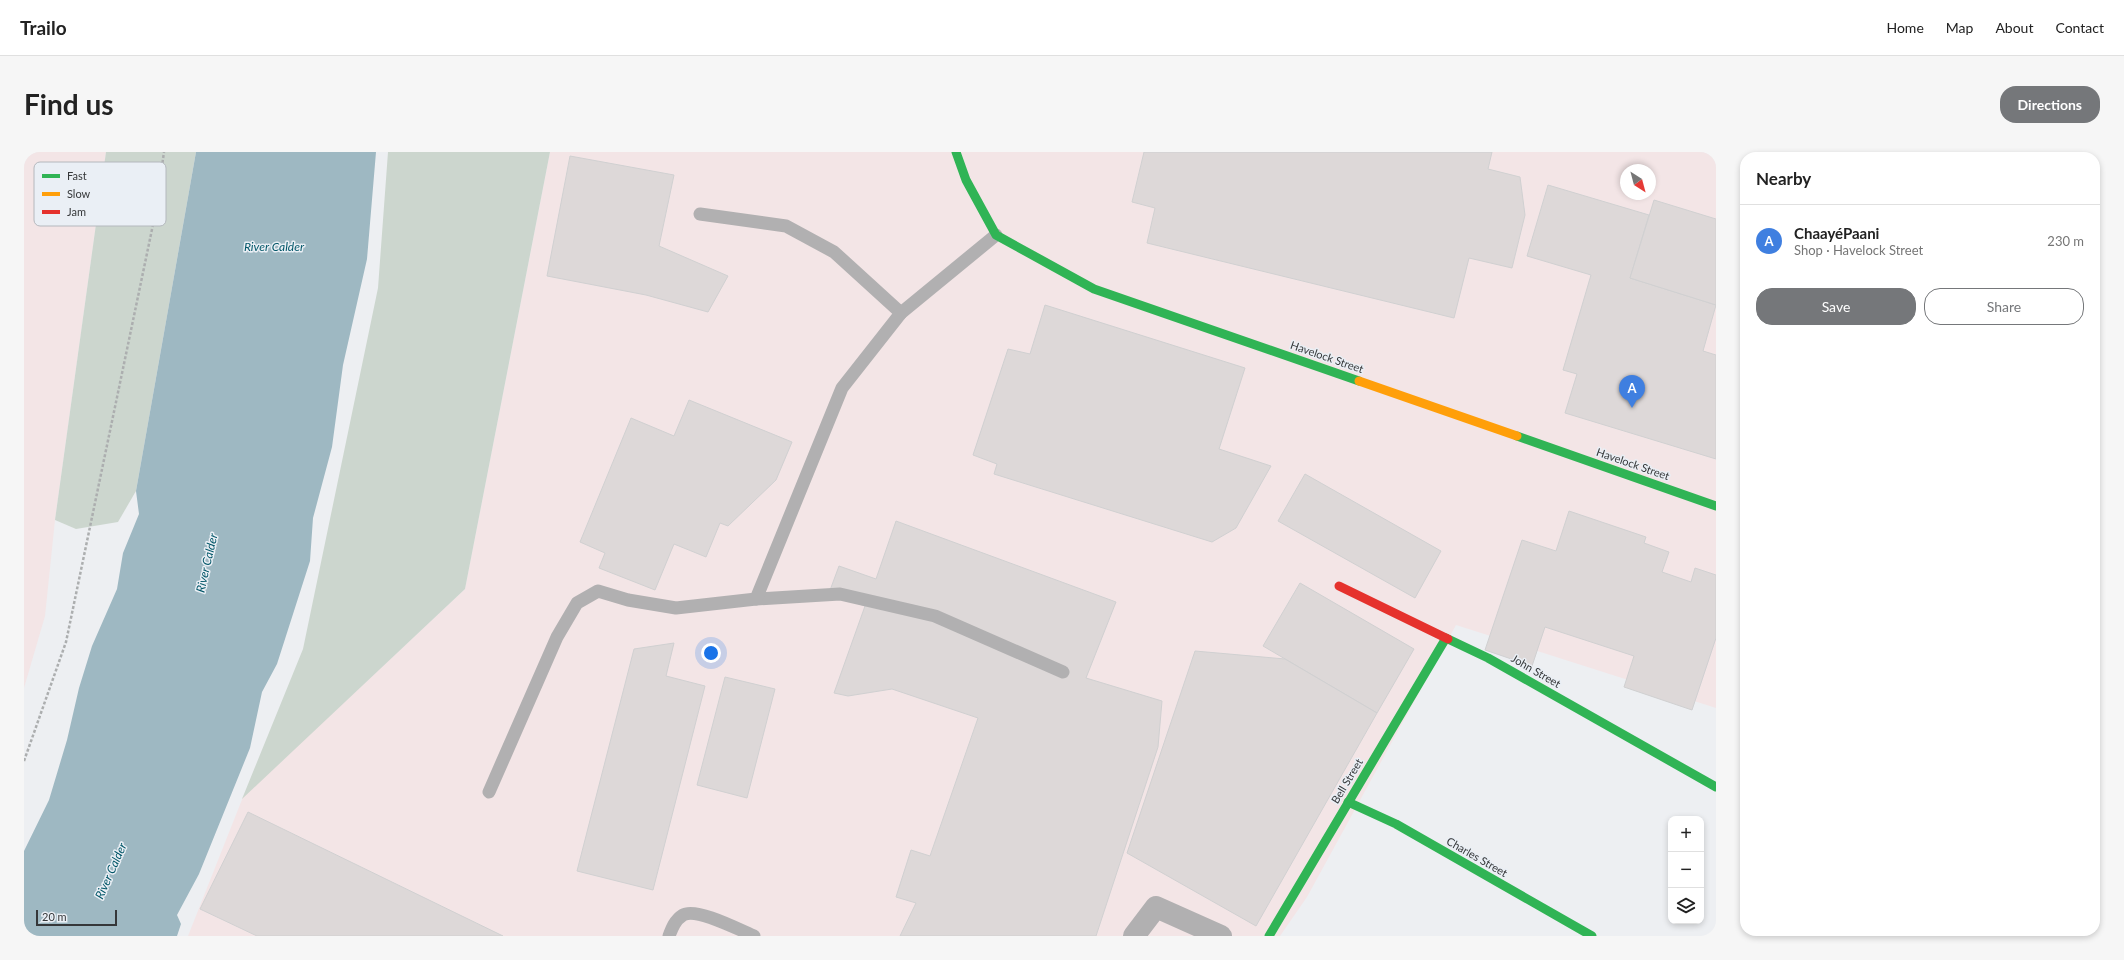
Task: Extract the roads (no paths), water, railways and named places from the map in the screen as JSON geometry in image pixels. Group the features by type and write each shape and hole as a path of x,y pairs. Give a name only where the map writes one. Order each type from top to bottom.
{"street":[{"path":"956,152 966,180 996,234"},
{"name":"Havelock Street","path":"996,234 1094,289 1716,506"},
{"name":"John Street","path":"1340,586 1488,658 1716,788"},
{"name":"Bell Street","path":"1268,936 1446,638"},
{"name":"Charles Street","path":"1348,802 1396,824 1592,936"},
{"path":"1134,936 1156,907 1221,936"}],"lane":[{"path":"700,214 786,226 834,252 901,313"},
{"path":"756,599 842,388 901,313 996,234"},
{"path":"489,792 557,637 577,603 598,591 628,600 676,608 756,599 840,594 935,616 1063,672"},
{"path":"669,936 672,926 684,914 698,913 754,936"}],"water":[{"name":"River Calder","path":"196,152 376,152 367,259 343,365 332,447 313,518 310,561 277,664 262,692 250,748 199,874 177,915 181,924 177,936 24,936 24,851 49,800 67,740 79,688 92,646 117,589 123,553 139,514 136,491"}],"place":[{"name":"ChaayéPaani","path":"1632,408"}]}
